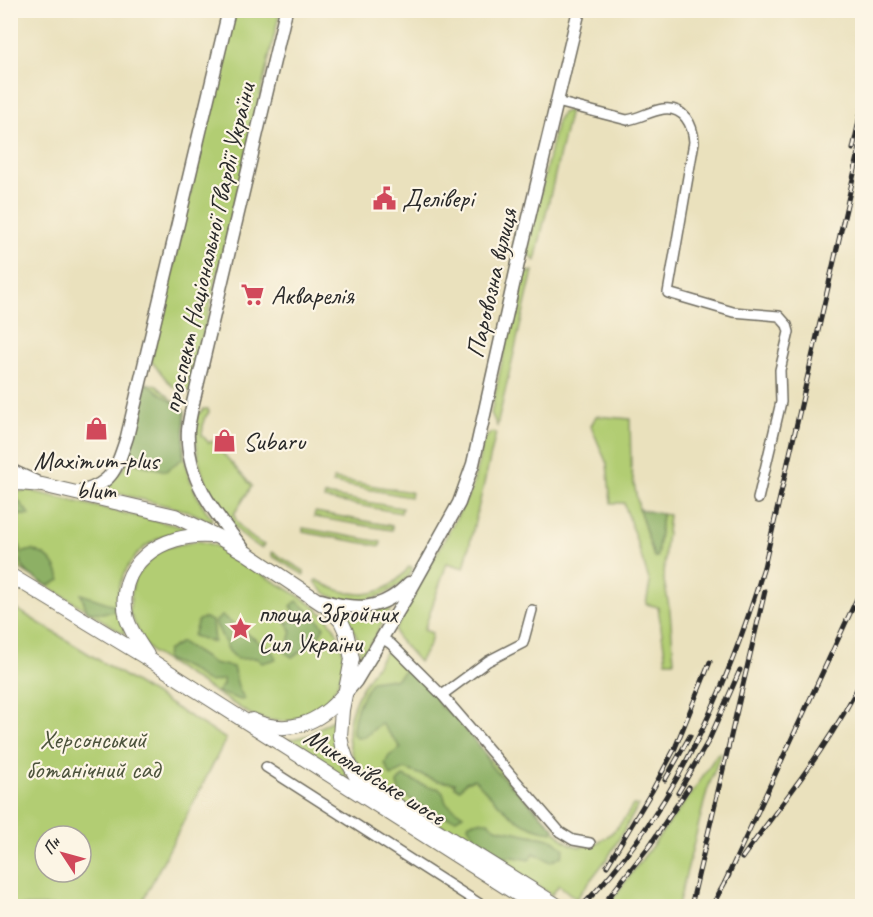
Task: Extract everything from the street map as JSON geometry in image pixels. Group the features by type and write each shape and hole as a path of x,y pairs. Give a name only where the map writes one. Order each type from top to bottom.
{"main road":[{"path":"10,485 20,483 42,485 175,516 246,554 315,598 341,621 352,659 345,694 327,712 303,725 277,728 263,725 189,686 10,575"},
{"path":"150,660 132,632 125,608 128,585 135,568 147,553 166,542 189,536 218,537"},
{"name":"Миколаївське шосе","path":"189,686 536,906"},
{"name":"Миколаївське шосе","path":"345,694 340,736 346,758 357,778 380,795 558,906"}],"street":[{"name":"проспект Національної Гвардії України","path":"74,493 96,487 115,470 127,437 229,10"},
{"name":"проспект Національної Гвардії України","path":"246,554 205,499 191,463 188,432 286,10"},
{"name":"Паровозна вулиця","path":"345,694 356,681 382,638 459,502 473,464 579,10"},
{"path":"556,102 627,120 637,119 664,109 673,110 685,116 690,122 694,142 668,293 733,312 779,316 787,325 789,332 780,370 781,402 758,499"},
{"path":"10,470 42,485"},
{"name":"Паровозна вулиця","path":"315,598 350,607 382,603 399,594 427,558"},
{"path":"442,694 488,661 523,643 532,610"},
{"path":"382,638 442,694 565,837 590,843"},
{"path":"266,767 483,906"}],"green space":[{"path":"233,11 280,11 190,391 173,387 151,361"},
{"path":"570,110 535,261 527,252 557,121 562,113"},
{"path":"533,271 497,426 491,413 519,281 524,274"},
{"path":"146,383 157,386 185,411 184,441 187,468 196,493 212,519 210,521 188,511 104,490 124,467 131,448"},
{"path":"146,383 185,411 183,458 166,471 126,461"},
{"path":"204,409 208,409 209,412 204,419 202,435 209,443 212,441 252,486 234,514 245,532 264,545 261,548 243,536 234,526 206,482 196,444 196,416"},
{"path":"596,416 630,419 631,468 639,509 654,557 657,557 662,514 669,515 664,581 670,611 674,661 666,661 658,607 646,604 650,583 624,503 611,503 607,464 591,426"},
{"path":"493,432 496,433 464,568 447,563 424,630 432,633 430,644 419,662 397,637 395,630 472,489 483,441"},
{"path":"334,479 411,492 410,497 333,483"},
{"path":"27,490 186,528 152,542 133,559 128,567 120,583 117,600 124,634 11,563 10,494"},
{"path":"325,495 402,508 401,513 324,499"},
{"path":"17,499 30,515 21,515 12,519 11,523 11,501"},
{"path":"639,509 662,514 657,557 654,557"},
{"path":"315,512 392,526 392,530 314,517"},
{"path":"303,528 381,542 380,546 303,532"},
{"path":"11,535 17,540 21,549 11,563"},
{"path":"197,541 216,546 229,553 302,598 331,623 342,647 341,675 327,700 308,716 297,720 273,721 248,713 153,653 144,644 129,611 134,578 160,549"},
{"path":"32,550 50,560 60,580 48,586 28,573 22,565 21,553"},
{"path":"272,552 304,571 304,575 272,556"},
{"path":"409,567 412,567 412,571 392,590 364,600 349,601 336,598 324,592 315,581 342,591 366,594 389,586"},
{"path":"81,594 114,605 114,611 102,613 87,611"},
{"path":"297,601 324,627 316,641 292,657 286,653 292,631 286,623 299,619 291,606"},
{"name":"Херсонський ботанічний сад","path":"10,605 226,739 140,906 11,906"},
{"path":"392,607 360,662 359,644 345,616 347,612 365,613"},
{"path":"222,616 273,652 276,659 262,663 256,658 237,659 229,651 215,622"},
{"path":"205,618 212,621 214,642 193,636 198,620"},
{"path":"181,642 213,663 233,667 239,690 245,699 241,700 217,692 223,685 223,679 211,682 204,680 189,669 166,659 167,651"},
{"path":"389,647 432,688 485,754 564,840 575,846 597,843 618,827 633,805 638,806 609,856 576,899 559,885 552,895 371,782 357,764 350,747 348,730 351,713 367,680"},
{"path":"415,670 432,688 440,707 455,716 485,754 490,765 554,828 553,832 540,830 519,820 500,806 474,779 466,782 460,789 455,787 455,783 438,781 405,769 391,776 385,764 389,756 401,748 381,723 365,737 357,738 353,734 358,706 372,681 395,680 404,671"},
{"path":"335,718 337,752 351,783 284,741 309,735"},
{"path":"721,752 707,791 678,906 607,906 696,787 717,754"},
{"path":"403,776 428,787 438,788 443,793 446,803 463,815 456,819 433,814 399,791 397,783"},
{"path":"488,822 496,828 554,840 564,849 562,856 551,862 534,853 529,860 514,857 498,858 480,845 468,826 469,823"}],"railway":[{"path":"853,149 862,106"},
{"path":"582,906 644,831 670,790 693,748 733,658 764,567 862,139"},
{"path":"691,906 765,591"},
{"path":"725,882 860,592"},
{"path":"607,866 675,748 710,662"},
{"path":"678,793 709,740 740,670"},
{"path":"742,858 821,749 862,679"},
{"path":"665,780 690,736"},
{"path":"602,906 650,845 689,787"},
{"path":"712,906 729,875"}],"place":[{"name":"Делівері","path":"384,198"},
{"name":"Акварелія","path":"253,295"},
{"name":"Maximum-plus blum","path":"96,429"},
{"name":"Subaru","path":"225,441"},
{"name":"площа Збройних Сил України","path":"240,628"}]}
